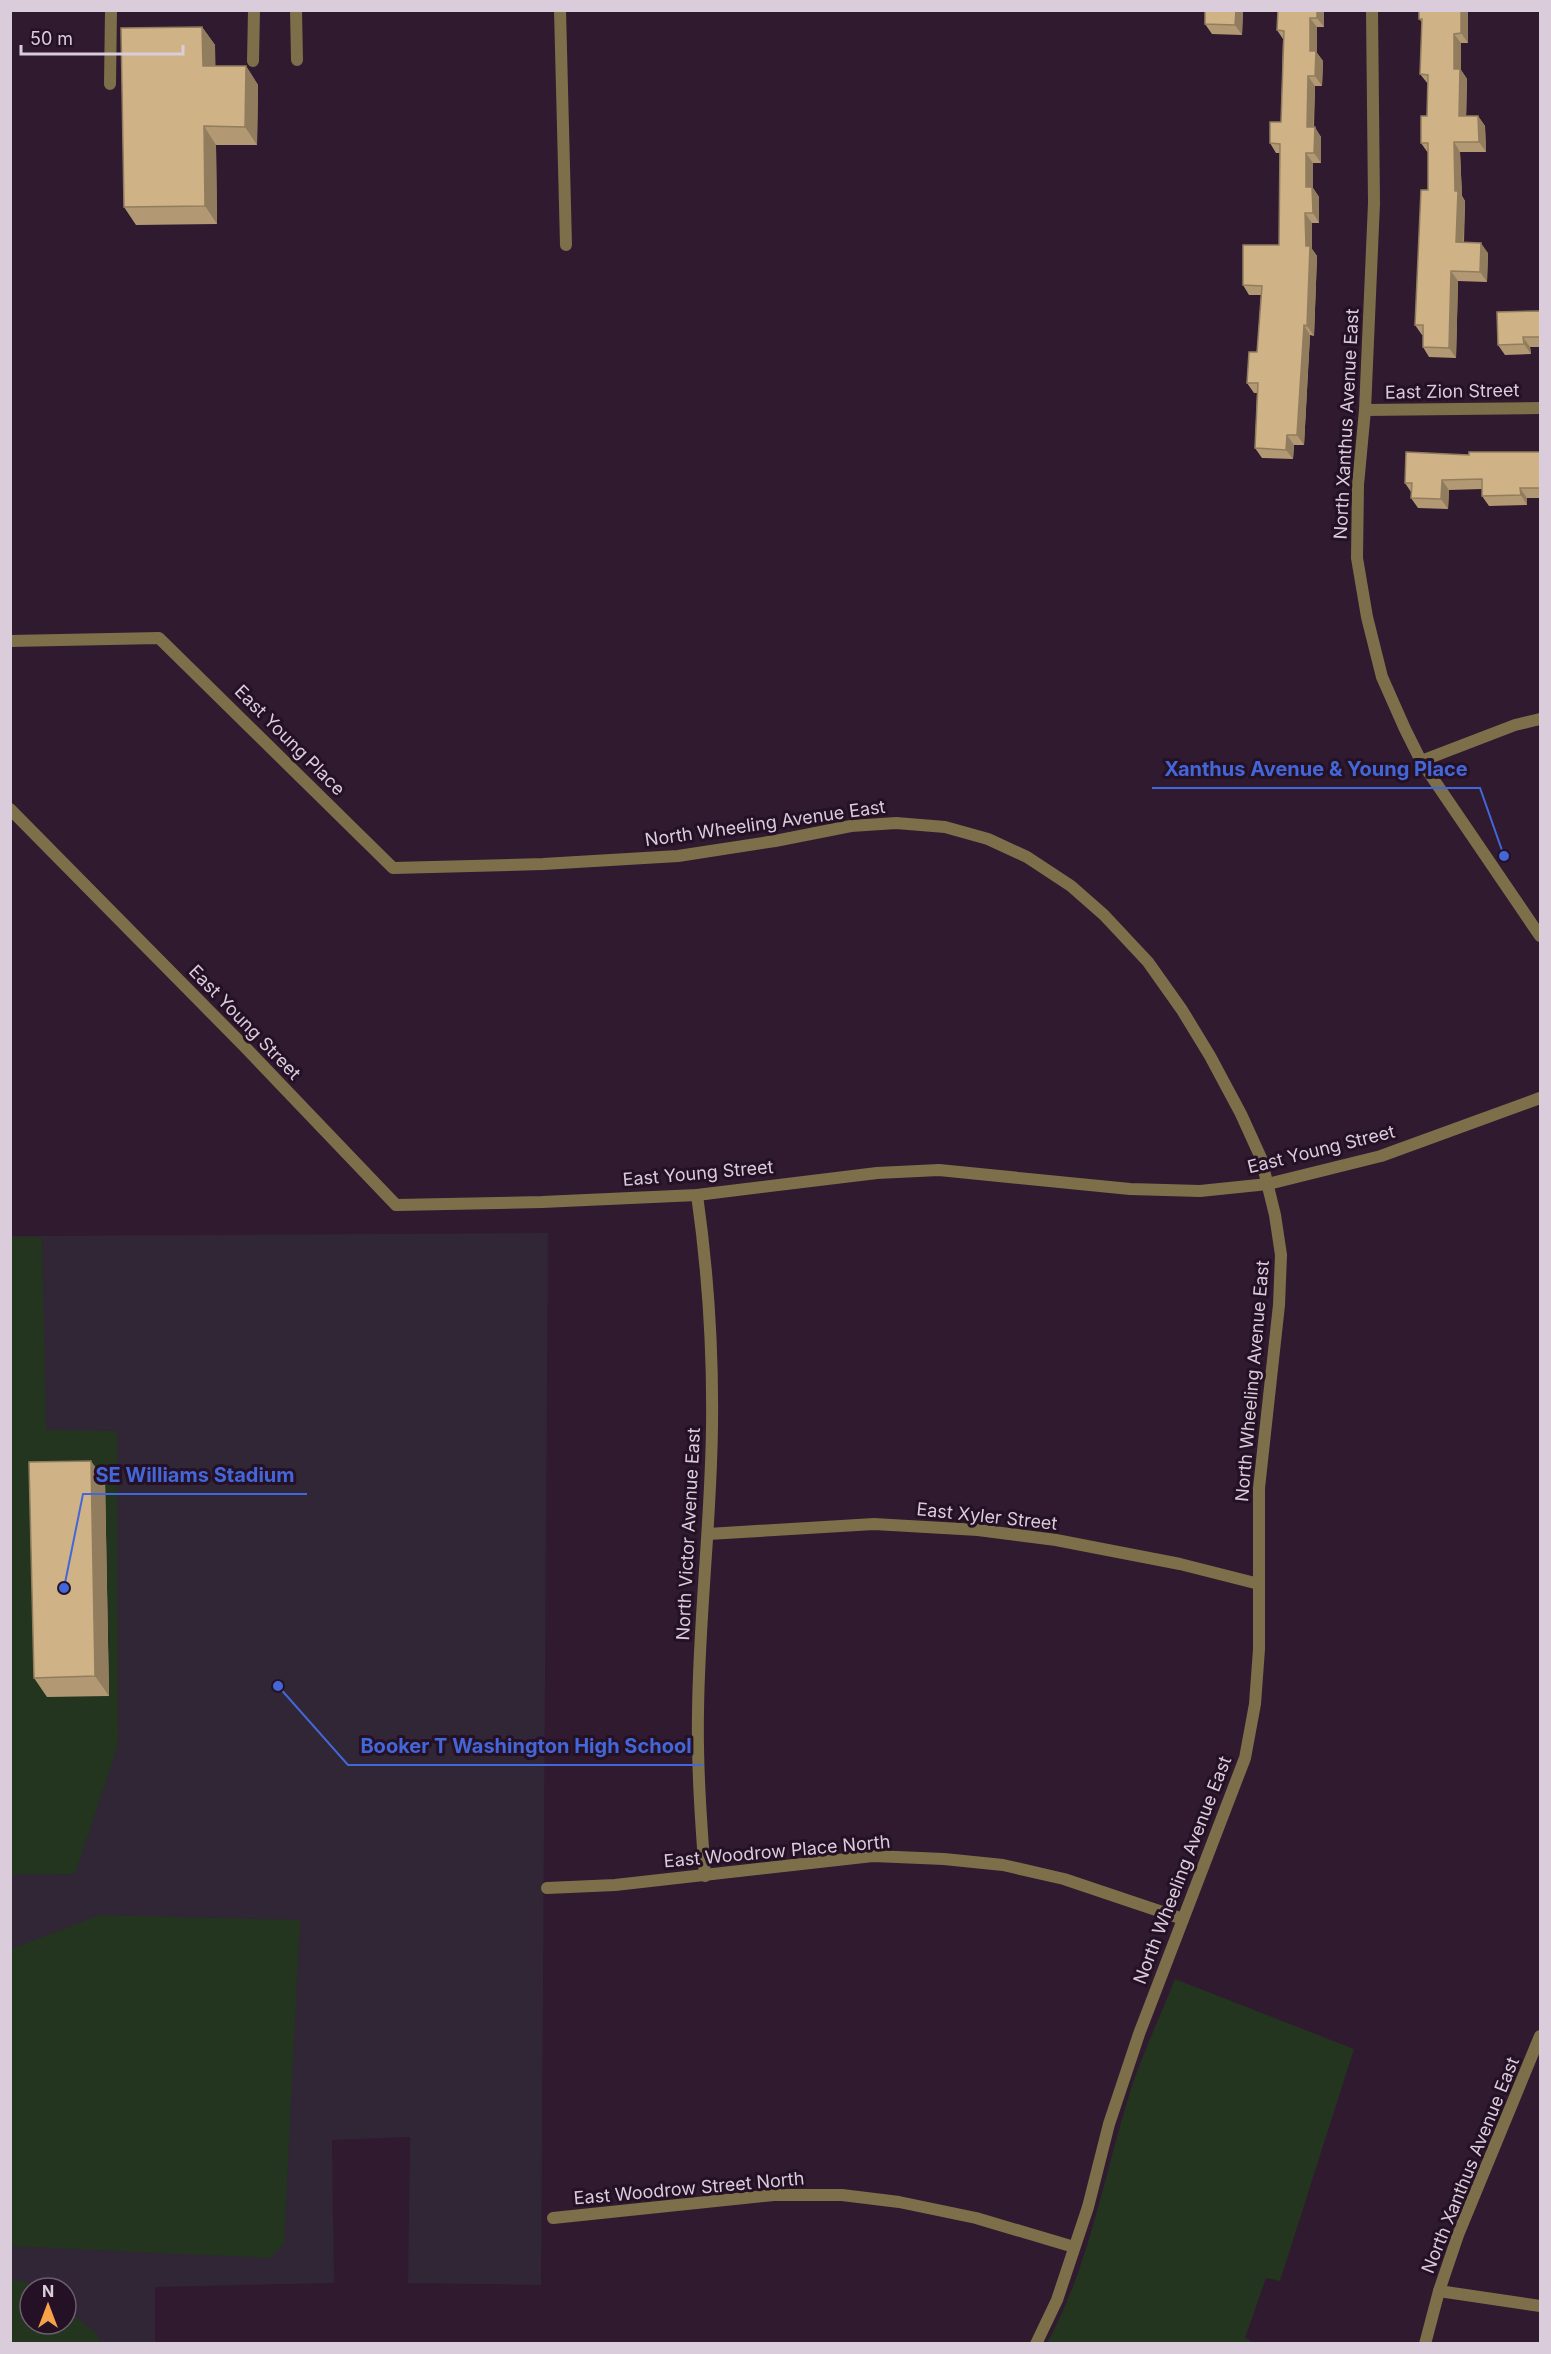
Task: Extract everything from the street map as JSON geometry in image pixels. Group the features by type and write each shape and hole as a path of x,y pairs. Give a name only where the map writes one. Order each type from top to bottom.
{"street":[{"path":"110,84 111,10"},
{"path":"253,61 254,10"},
{"path":"296,10 297,60"},
{"path":"560,10 566,245"},
{"name":"North Xanthus Avenue East","path":"1372,10 1374,203 1365,410 1358,485 1358,558 1366,617 1382,677 1421,761 1540,936"},
{"name":"East Zion Street","path":"1365,410 1540,408"},
{"name":"East Young Place","path":"10,641 159,638 393,867 543,864"},
{"path":"1421,761 1515,725 1540,719"},
{"name":"East Young Street","path":"10,808 244,1046 396,1205 542,1202 697,1195 877,1173 939,1170 1130,1189 1200,1191 1268,1184 1381,1156 1540,1098"},
{"name":"North Wheeling Avenue East","path":"543,864 678,856 851,826 896,823 945,827 988,839 1027,857 1071,886 1104,915 1148,962 1182,1010 1241,1114 1261,1158 1281,1255 1279,1305 1259,1488 1259,1648 1255,1704 1245,1758 1139,2034 1109,2124 1088,2207 1057,2300 1036,2343"},
{"name":"North Victor Avenue East","path":"697,1195 704,1241 711,1331 712,1427 708,1534 700,1633 698,1712 698,1778 705,1875"},
{"name":"East Xyler Street","path":"708,1534 874,1524 978,1530 1056,1540 1180,1564 1259,1584"},
{"name":"East Woodrow Place North","path":"547,1888 615,1885 873,1856 944,1858 1003,1865 1064,1880 1183,1919"},
{"name":"North Xanthus Avenue East","path":"1425,2343 1439,2291 1458,2235 1540,2036"},
{"name":"East Woodrow Street North","path":"553,2218 774,2195 842,2195 899,2202 976,2218 1074,2247"},
{"path":"1439,2291 1540,2306"}],"shaded area":[{"path":"548,1233 541,2285 408,2283 410,2137 332,2140 334,2283 155,2287 155,2343 11,2343 10,1236"}],"green space":[{"path":"10,1237 42,1237 46,1430 117,1431 118,1745 75,1874 11,1875"},
{"path":"100,1915 300,1920 284,2244 270,2258 11,2246 11,1951"},
{"path":"1175,1979 1354,2049 1280,2281 1266,2278 1245,2338 1250,2340 1249,2343 1047,2343 1076,2279 1135,2077"},
{"path":"10,2279 18,2281 18,2336 78,2336 78,2319 94,2331 101,2343 11,2343"}],"building":[{"path":"1205,10 1236,10 1235,25 1205,24"},
{"path":"1278,10 1317,10 1317,18 1310,18 1310,51 1316,51 1315,76 1308,76 1307,127 1315,127 1314,153 1306,153 1306,187 1312,187 1313,213 1305,213 1306,246 1310,246 1307,326 1304,325 1297,435 1287,435 1286,450 1255,448 1258,383 1247,383 1249,352 1257,352 1262,286 1243,285 1243,245 1279,245 1280,144 1270,143 1270,122 1281,122 1284,31 1277,30"},
{"path":"1419,10 1461,10 1461,33 1454,34 1454,69 1460,69 1459,116 1478,116 1479,142 1454,142 1455,191 1458,191 1456,242 1481,243 1480,272 1451,271 1449,348 1423,347 1423,325 1415,325 1421,190 1428,190 1428,143 1421,143 1421,116 1427,116 1428,75 1420,74 1422,19 1419,19"},
{"path":"202,27 203,66 246,66 245,127 204,126 205,206 124,207 121,28"},
{"path":"1540,311 1540,337 1523,337 1524,344 1498,345 1497,312"},
{"path":"1406,452 1469,455 1469,452 1540,452 1540,488 1520,488 1521,495 1482,496 1482,479 1442,480 1441,499 1411,498 1412,483 1405,483"},
{"path":"91,1461 95,1676 34,1678 29,1462"}],"place":[{"name":"Xanthus Avenue & Young Place","path":"1504,856"},
{"name":"SE Williams Stadium","path":"64,1588"},
{"name":"Booker T Washington High School","path":"278,1686"}]}
